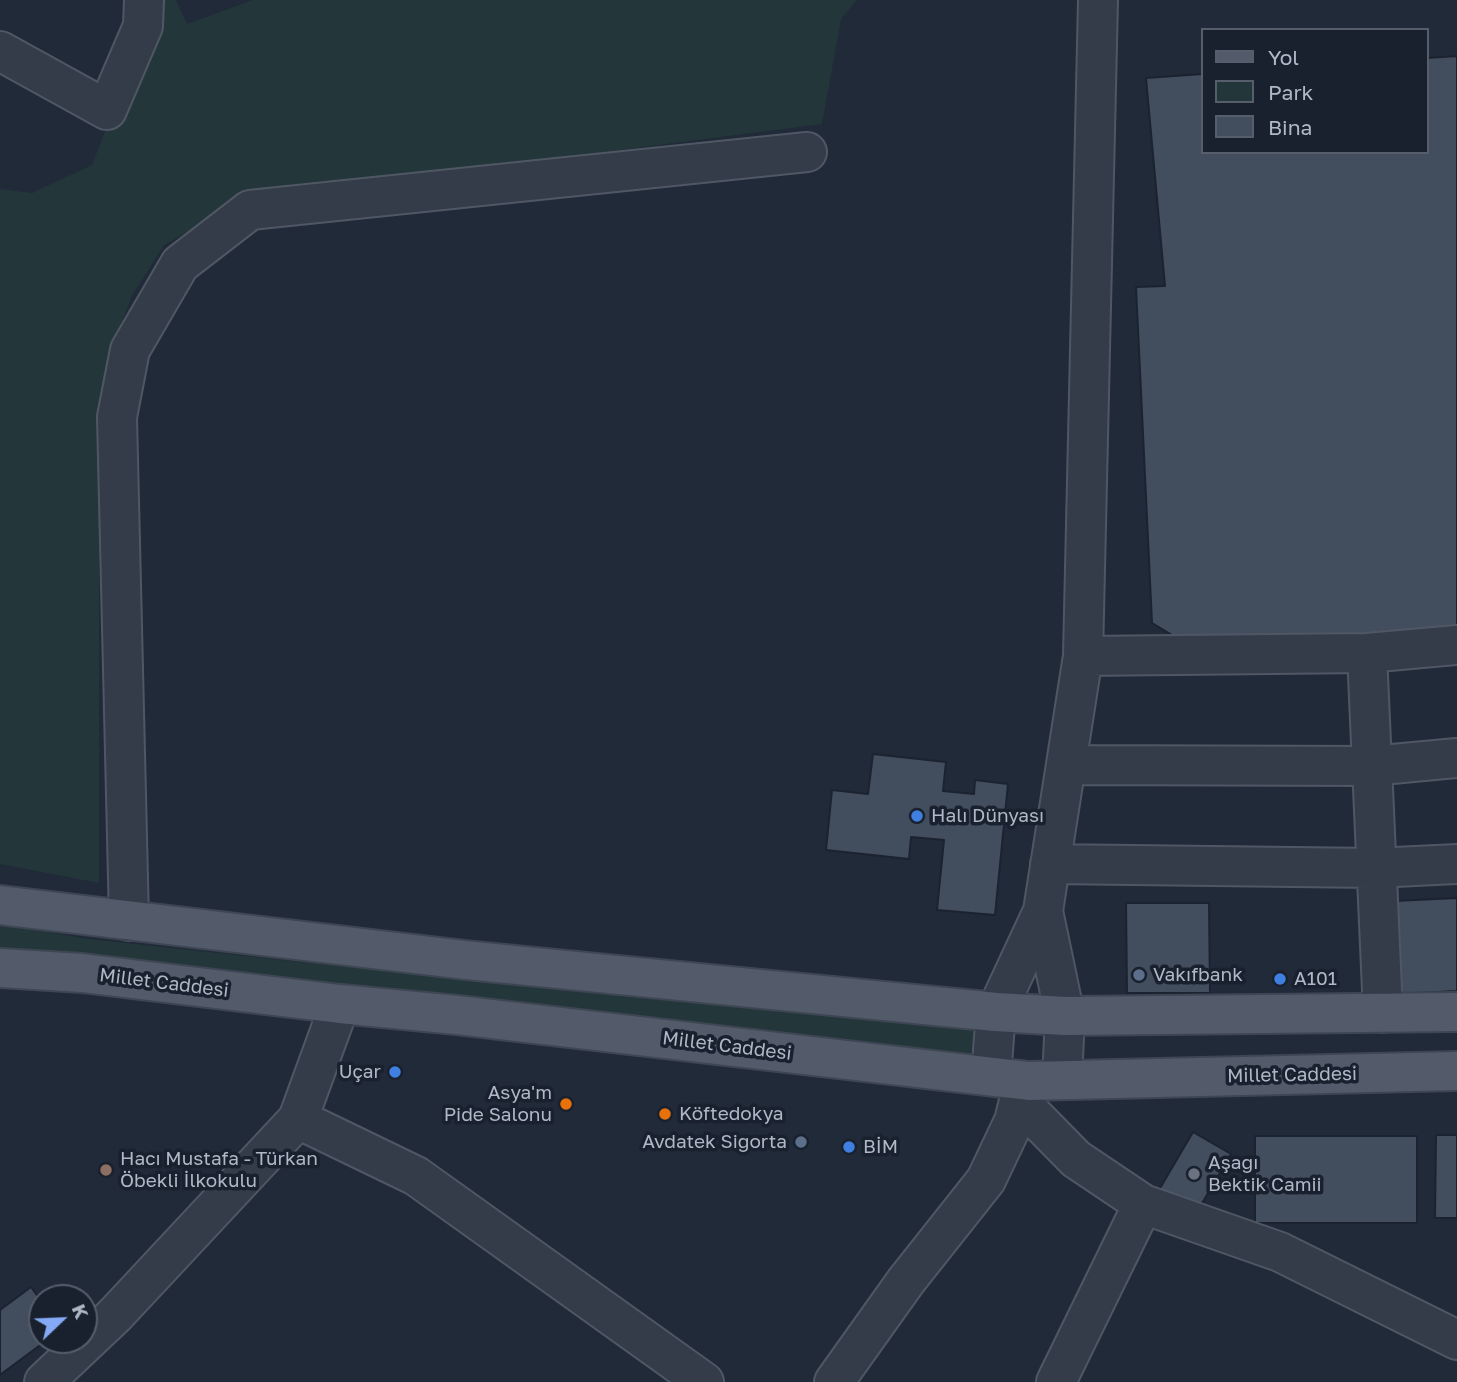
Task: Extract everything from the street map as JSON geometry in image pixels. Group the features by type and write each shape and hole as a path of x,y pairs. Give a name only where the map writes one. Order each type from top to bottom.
{"main road":[{"path":"0,905 465,960 996,1012 1065,1016 1457,1012"},
{"name":"Millet Caddesi","path":"0,968 82,973 991,1076 1037,1087 1457,1071"}],"street":[{"path":"0,51 107,110 143,26 144,0"},
{"path":"991,1076 996,1012 1043,911 1083,656 1098,0"},
{"path":"130,920 117,416 130,350 180,264 250,210 807,152"},
{"path":"1083,656 1367,653 1457,645"},
{"path":"1367,653 1382,1013"},
{"path":"1066,765 1371,766 1457,758"},
{"path":"1050,864 1375,868 1457,864"},
{"path":"834,1382 906,1281 986,1180 1014,1121 1037,1087 1065,1016 1043,911"},
{"path":"44,1382 115,1315 298,1119 340,1004"},
{"path":"1037,1087 1076,1159 1143,1204 1280,1252 1457,1340"},
{"path":"298,1119 416,1176 704,1382"},
{"path":"1056,1382 1143,1204"}],"green space":[{"path":"156,0 176,0 187,24 253,0 857,0 841,19 822,124 248,198 164,245 133,294 110,351 99,429 99,883 0,864 0,189 32,193 92,165"},
{"path":"0,924 88,939 597,994 974,1029 971,1057 0,954"}],"building":[{"path":"1457,56 1457,635 1192,647 1152,623 1136,287 1165,286 1146,78 1202,74 1202,154 1429,154 1429,58"},
{"name":"Halı Dünyası","path":"873,754 946,762 943,791 974,794 975,780 1008,784 995,915 937,910 944,840 911,837 909,859 826,850 832,790 868,794"},
{"path":"1457,898 1457,991 1399,994 1394,901"},
{"path":"1126,903 1209,903 1210,993 1127,993"},
{"name":"Aşağı Bektik Camii","path":"1193,1132 1231,1154 1194,1217 1156,1195"},
{"path":"1436,1135 1457,1135 1457,1218 1435,1218"},
{"path":"1255,1136 1417,1136 1417,1223 1255,1223"},
{"path":"28,1289 28,1354 0,1375 0,1310"}],"place":[{"name":"Halı Dünyası","path":"917,816"},
{"name":"Vakıfbank","path":"1139,975"},
{"name":"A101","path":"1280,979"},
{"name":"Uçar","path":"395,1072"},
{"name":"Asya'm Pide Salonu","path":"566,1104"},
{"name":"Köftedokya","path":"665,1114"},
{"name":"Avdatek Sigorta","path":"801,1142"},
{"name":"BİM","path":"849,1147"},
{"name":"Hacı Mustafa - Türkan Öbekli İlkokulu","path":"106,1170"},
{"name":"Aşağı Bektik Camii","path":"1194,1174"}]}
